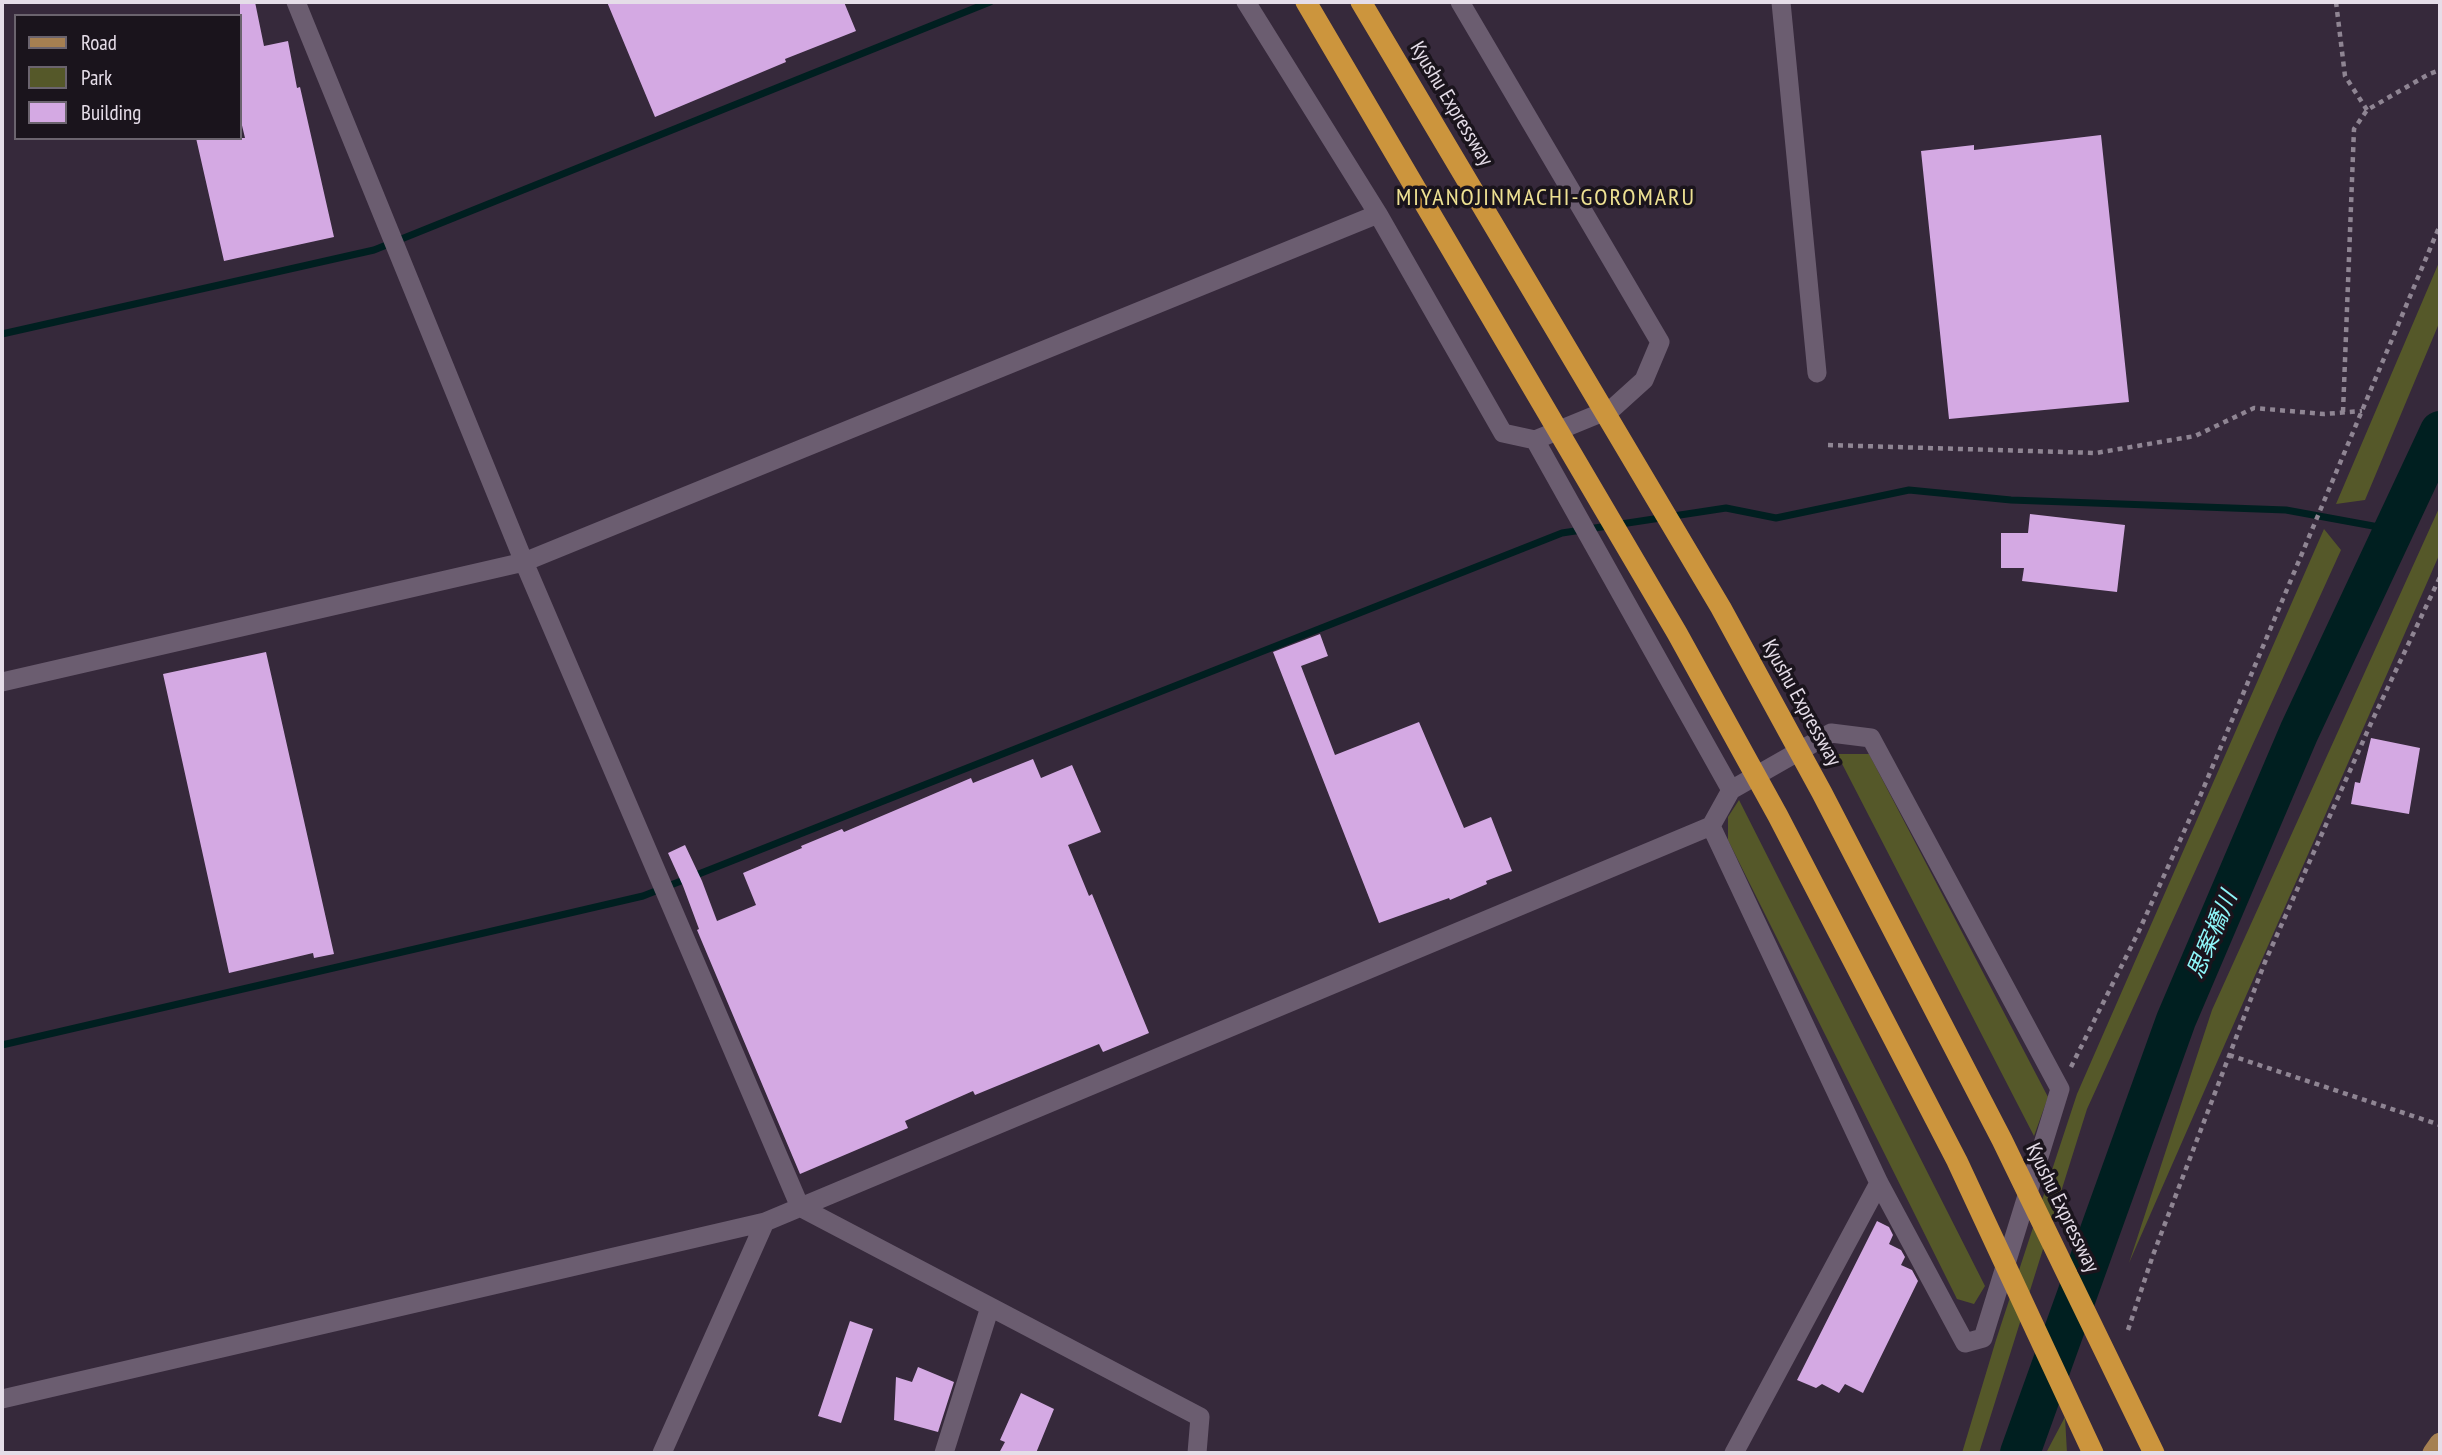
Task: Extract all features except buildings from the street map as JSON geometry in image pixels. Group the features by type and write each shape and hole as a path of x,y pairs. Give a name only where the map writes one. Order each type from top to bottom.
{"highway":[{"path":"1306,2 1677,633 1778,816 1957,1161 2093,1453"},
{"name":"Kyushu Expressway","path":"1361,2 1721,608 1822,793 2002,1140 2154,1453"}],"main road":[{"path":"2434,1453 2440,1443"}],"street":[{"path":"296,2 524,562 800,1207 1200,1417 1197,1453"},
{"path":"1246,2 1378,214 1503,433 1535,440 1613,408 1644,380 1660,342 1460,2"},
{"path":"1781,2 1817,373"},
{"path":"2,682 524,562 1378,214"},
{"path":"1535,440 1731,790"},
{"path":"2,1399 765,1222 1711,826 1731,790 1831,733 1871,738 2060,1089 1983,1338 1965,1343 1879,1183 1711,826"},
{"path":"1734,1453 1879,1183"},
{"path":"662,1453 765,1222"},
{"path":"944,1453 990,1307"}],"path":[{"path":"2336,2 2345,76 2367,110"},
{"path":"2343,412 2354,129 2367,110 2429,74 2440,71"},
{"path":"2060,1089 2138,933 2201,794 2440,225"},
{"path":"1828,445 2096,453 2196,436 2254,408 2324,414 2362,411"},
{"path":"2128,1330 2153,1255 2271,949 2372,721 2440,577"},
{"path":"2229,1055 2440,1125"}],"green space":[{"path":"2440,260 2440,321 2365,500 2336,504"},
{"path":"2440,506 2440,553 2129,1263 2212,1010"},
{"path":"2324,529 2341,550 2087,1109 1979,1453 1962,1453 2077,1094"},
{"path":"1837,754 1869,754 2048,1097 2034,1136"},
{"path":"1739,800 1985,1286 1974,1304 1957,1299 1728,840 1728,817"},
{"path":"2065,1417 2067,1453 2046,1453"}],"waterway":[{"path":"2,334 374,250 990,2"},
{"name":"思案橋川","path":"2020,1453 2176,1020 2299,732 2440,431"},
{"path":"2,1045 643,896 1562,533 1726,508 1776,518 1909,490 2011,500 2286,510 2395,530"}],"district":[{"name":"MIYANOJINMACHI-GOROMARU","path":"1546,198"}]}
